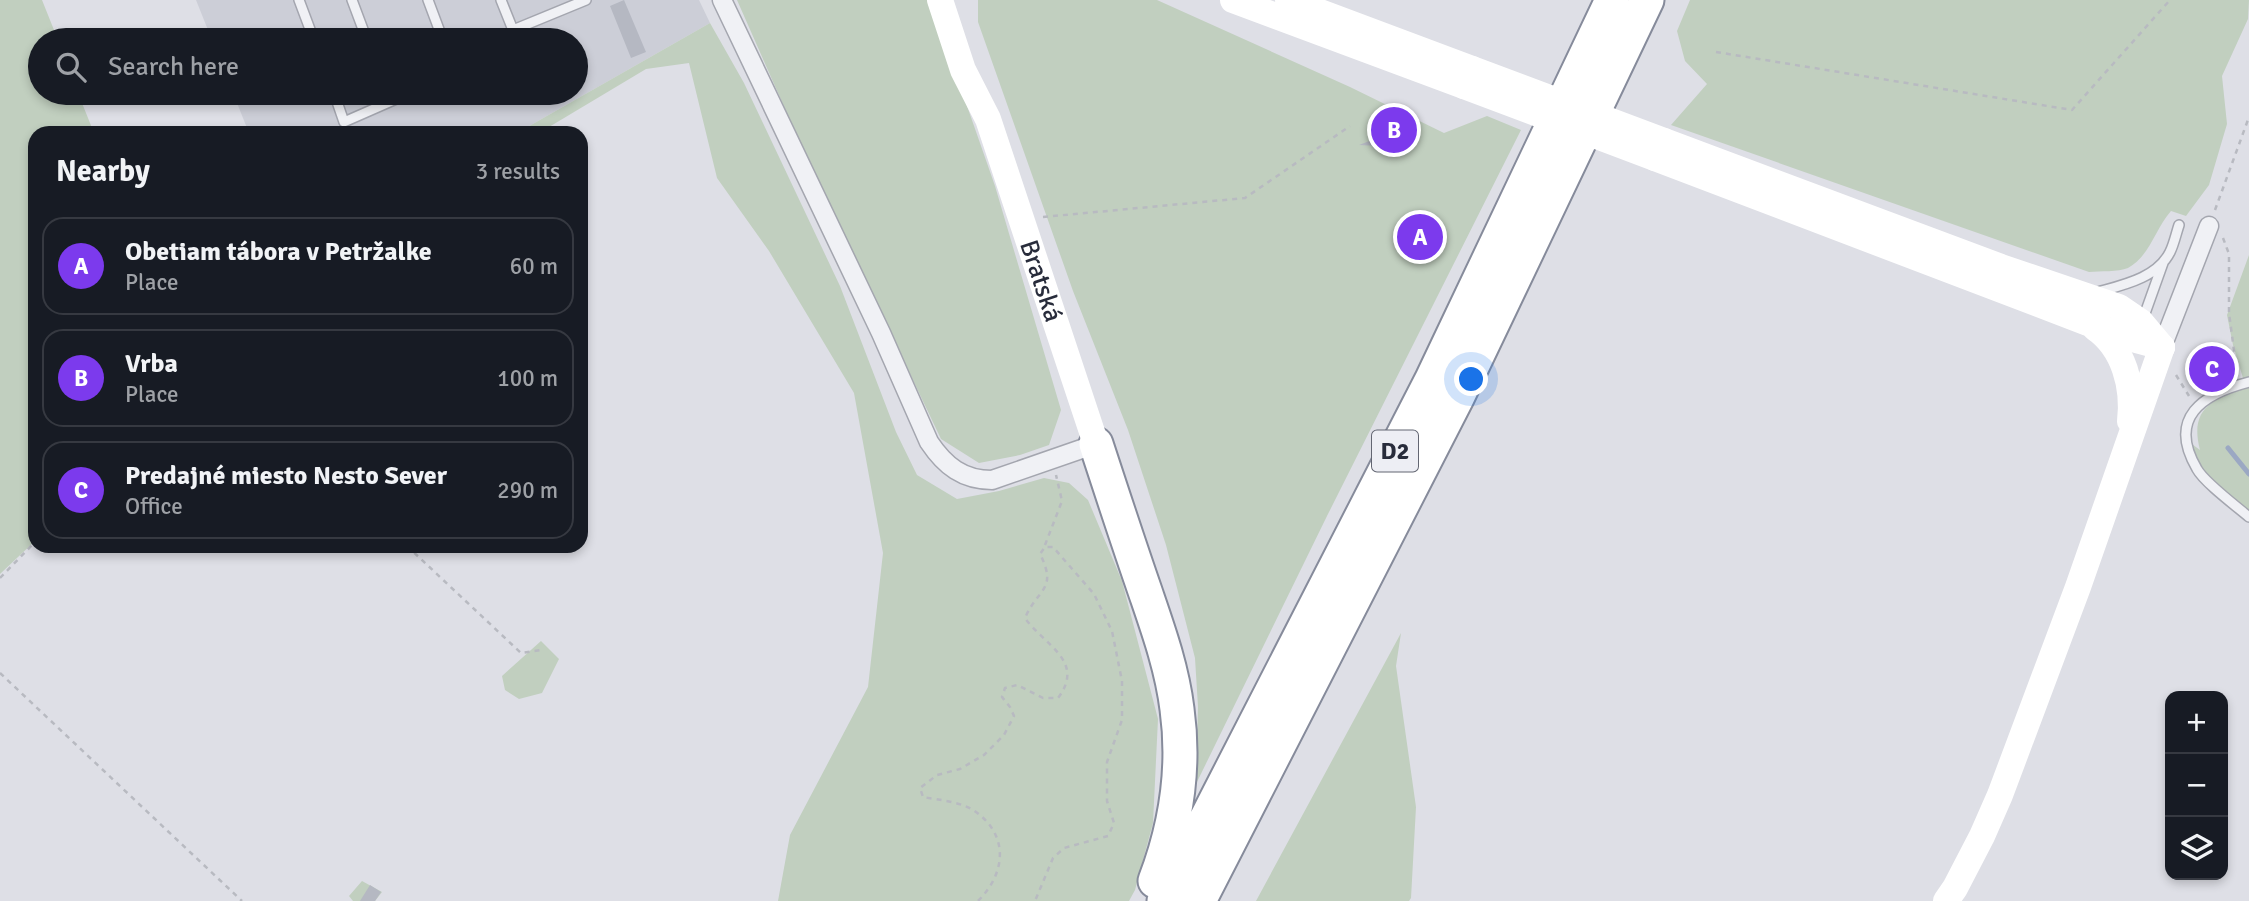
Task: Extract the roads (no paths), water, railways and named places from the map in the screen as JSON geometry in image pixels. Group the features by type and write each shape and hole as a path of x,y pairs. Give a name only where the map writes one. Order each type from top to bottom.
{"highway":[{"name":"D2","path":"1164,901 1432,379 1612,0"},
{"name":"D2","path":"1201,899 1458,396 1647,0"},
{"path":"1096,444 1161,640 1177,708 1180,750 1174,820 1167,851 1145,901"}],"main road":[{"name":"Bratská","path":"940,0 963,70 988,119 1096,444"},
{"name":"Bratská","path":"959,0 980,66 988,119"},
{"path":"1233,0 1468,78 1660,149 2119,307 2141,322 2162,347"},
{"path":"1288,0 1468,78"},
{"path":"1660,149 2088,323 2162,347"},
{"path":"2088,323 2099,331 2122,358 2132,408 2128,447"},
{"path":"1946,901 1982,836 2000,795 2078,587 2162,347"}],"street":[{"path":"722,0 841,248 929,442 940,458 953,470 966,476 992,480 1096,444"},
{"path":"2162,347 2216,232"}],"lane":[{"path":"299,0 310,28"},
{"path":"352,0 362,28"},
{"path":"428,0 438,28"},
{"path":"501,0 512,28"},
{"path":"518,28 586,0"},
{"path":"338,105 344,122 374,105"},
{"path":"2141,322 2179,225"},
{"path":"2084,295 2133,282 2164,262"},
{"path":"2249,382 2216,392 2196,407 2188,421 2185,439 2198,471 2249,517"}],"waterway":[{"path":"2228,448 2249,474"}],"place":[{"name":"Vrba","path":"1394,130"},
{"name":"Obetiam tábora v Petržalke","path":"1420,237"},
{"name":"Predajné miesto Nesto Sever","path":"2212,369"}]}
